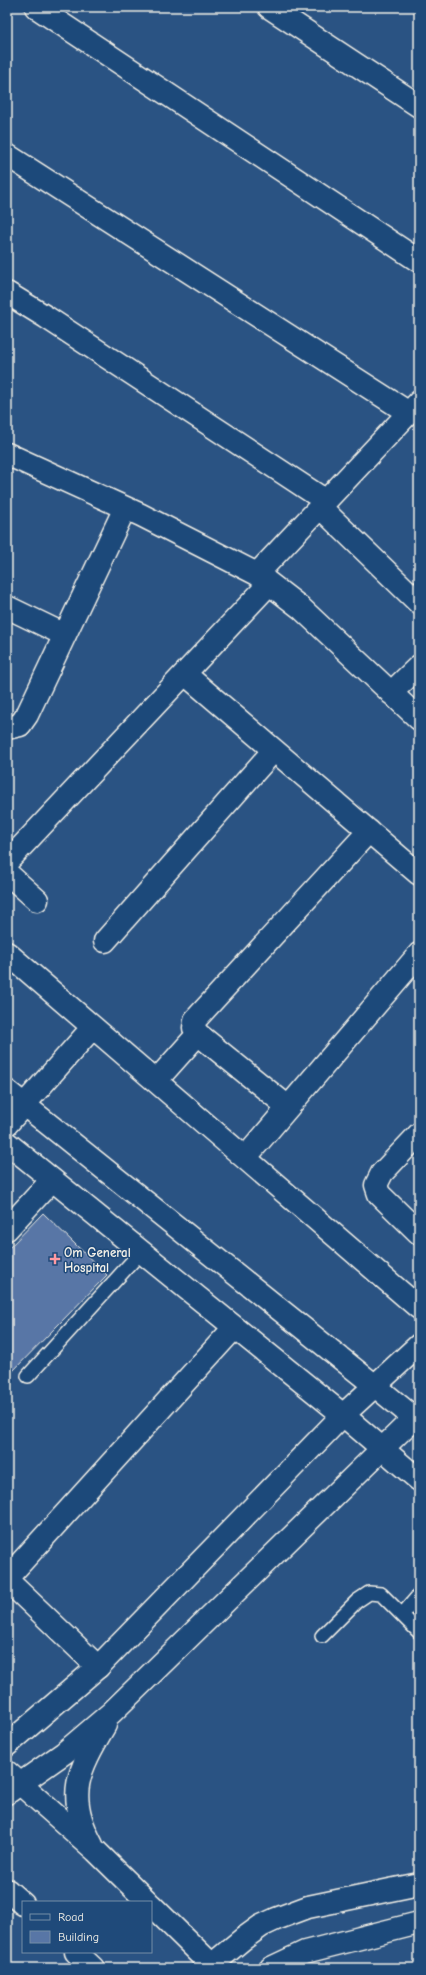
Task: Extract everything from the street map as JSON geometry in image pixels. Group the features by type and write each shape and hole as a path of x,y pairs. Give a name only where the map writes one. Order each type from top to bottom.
{"street":[{"path":"36,7 419,261"},
{"path":"269,7 419,106"},
{"path":"7,155 414,408 323,504 185,674 7,862"},
{"path":"7,293 46,317 323,504 419,603"},
{"path":"7,454 125,508 216,552 263,579 301,608 419,719"},
{"path":"7,728 20,725 27,715 125,508"},
{"path":"7,607 65,635"},
{"path":"391,693 419,666"},
{"path":"185,674 419,874"},
{"path":"105,941 274,750"},
{"path":"288,1107 198,1034 194,1028 195,1020 369,831"},
{"path":"7,873 36,900"},
{"path":"7,953 419,1308"},
{"path":"245,1158 419,954"},
{"path":"7,1124 15,1098 93,1027"},
{"path":"156,1081 198,1034"},
{"path":"15,1098 417,1418 111,1713 64,1753 11,1783 96,1851 147,1901"},
{"path":"419,1134 382,1173 376,1185 378,1194 419,1233"},
{"path":"7,1143 343,1415 419,1480"},
{"path":"7,1229 52,1180"},
{"path":"98,1667 7,1579 234,1328"},
{"path":"7,1745 98,1667 343,1415 419,1345"},
{"path":"96,1851 81,1825 76,1795 82,1766 111,1713"},
{"path":"152,1906 211,1967 262,1926 308,1907 419,1884"},
{"path":"7,1890 22,1903"},
{"path":"271,1968 305,1952 419,1923"},
{"path":"77,1953 93,1968"}],"lane":[{"path":"28,1376 141,1252"},
{"path":"322,1636 358,1601 369,1593 381,1594 419,1632"},
{"path":"402,1615 419,1595"}],"building":[{"path":"43,1213 107,1275 7,1377 7,1250"}],"place":[{"name":"Om General Hospital","path":"55,1259"}]}
